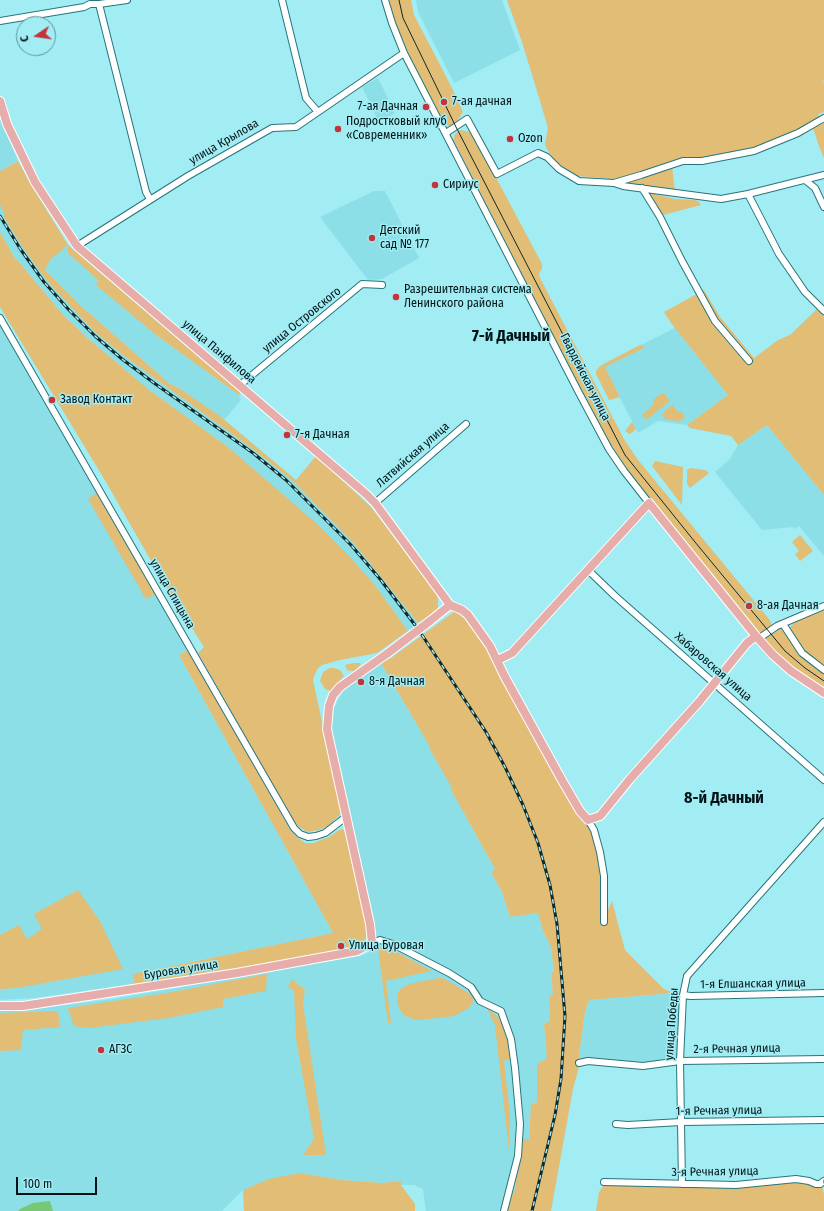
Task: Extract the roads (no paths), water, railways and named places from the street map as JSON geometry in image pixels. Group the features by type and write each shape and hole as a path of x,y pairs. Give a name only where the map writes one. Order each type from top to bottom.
{"main road":[{"name":"улица Панфилова","path":"0,101 8,124 35,182 77,246 375,503 450,604"},
{"path":"498,660 512,653 649,503"},
{"name":"Гвардейская улица","path":"649,503 757,638 791,672 824,693"},
{"path":"372,943 370,924 327,729 329,706 333,695 340,687 388,653 450,604 462,610 468,615 490,646 498,660 505,678 563,782 580,811 588,820 600,816 715,683 747,643 757,638"},
{"name":"Буровая улица","path":"0,1006 23,1006 207,978 342,954 364,948 372,943"}],"street":[{"path":"0,21 84,7 90,4 127,0"},
{"path":"282,0 306,98 318,112"},
{"name":"Гвардейская улица","path":"385,0 404,53 578,391 606,443 624,471 649,503"},
{"path":"99,4 146,192 150,199"},
{"name":"улица Крылова","path":"77,246 150,199 272,128 296,127 404,53"},
{"path":"614,183 683,161 702,161 754,151 798,134 824,118"},
{"path":"446,133 467,119 497,174 538,153 547,157 559,169 579,181 614,183 623,186 721,199 748,194 824,175"},
{"path":"806,180 815,188 824,207"},
{"path":"642,188 660,217 715,321 748,361"},
{"path":"748,194 779,254 805,292 824,311"},
{"name":"улица Островского","path":"240,385 362,284 382,285"},
{"name":"улица Спицына","path":"0,318 294,828 300,834 308,837 316,836 325,833 346,817"},
{"name":"Латвийская улица","path":"375,503 466,424"},
{"name":"Хабаровская улица","path":"588,570 621,601 824,780"},
{"path":"757,638 776,626 784,624 824,606"},
{"path":"784,624 802,653 824,670"},
{"path":"588,820 594,830 604,876 604,922"},
{"name":"улица Победы","path":"682,1184 680,1061 683,995 687,976 824,822"},
{"path":"372,943 380,940 393,944 449,973 470,987 480,1001 501,1011 511,1039 520,1124 518,1156 504,1211"},
{"name":"1-я Елшанская улица","path":"683,995 824,993"},
{"name":"2-я Речная улица","path":"579,1063 588,1061 643,1066 680,1061 824,1059"},
{"name":"1-я Речная улица","path":"616,1124 628,1125 681,1122 824,1120"},
{"name":"3-я Речная улица","path":"604,1182 736,1185 796,1179 816,1184 820,1184 824,1181"}],"tram line":[{"path":"399,0 403,18 456,127 625,455 785,651 805,668 824,681"}],"railway":[{"path":"0,216 21,250 44,282 95,336 122,359 253,453 286,480 351,545 380,579 415,625"},
{"path":"422,635 486,732 505,767 523,805 538,843 550,885 557,924 565,1016 561,1079 555,1115 532,1211"}],"place":[{"name":"7-ая дачная","path":"444,102"},
{"name":"7-ая Дачная","path":"426,107"},
{"name":"Подростковый клуб «Современник»","path":"338,129"},
{"name":"Ozon","path":"510,139"},
{"name":"Сириус","path":"435,185"},
{"name":"Детский сад № 177","path":"372,238"},
{"name":"Разрешительная система Ленинского района","path":"396,297"},
{"name":"Завод Контакт","path":"52,400"},
{"name":"7-я Дачная","path":"287,435"},
{"name":"8-ая Дачная","path":"749,606"},
{"name":"8-я Дачная","path":"361,682"},
{"name":"Улица Буровая","path":"341,946"},
{"name":"АГЗС","path":"101,1050"}],"district":[{"name":"7-й Дачный","path":"511,337"},
{"name":"8-й Дачный","path":"724,799"}]}
